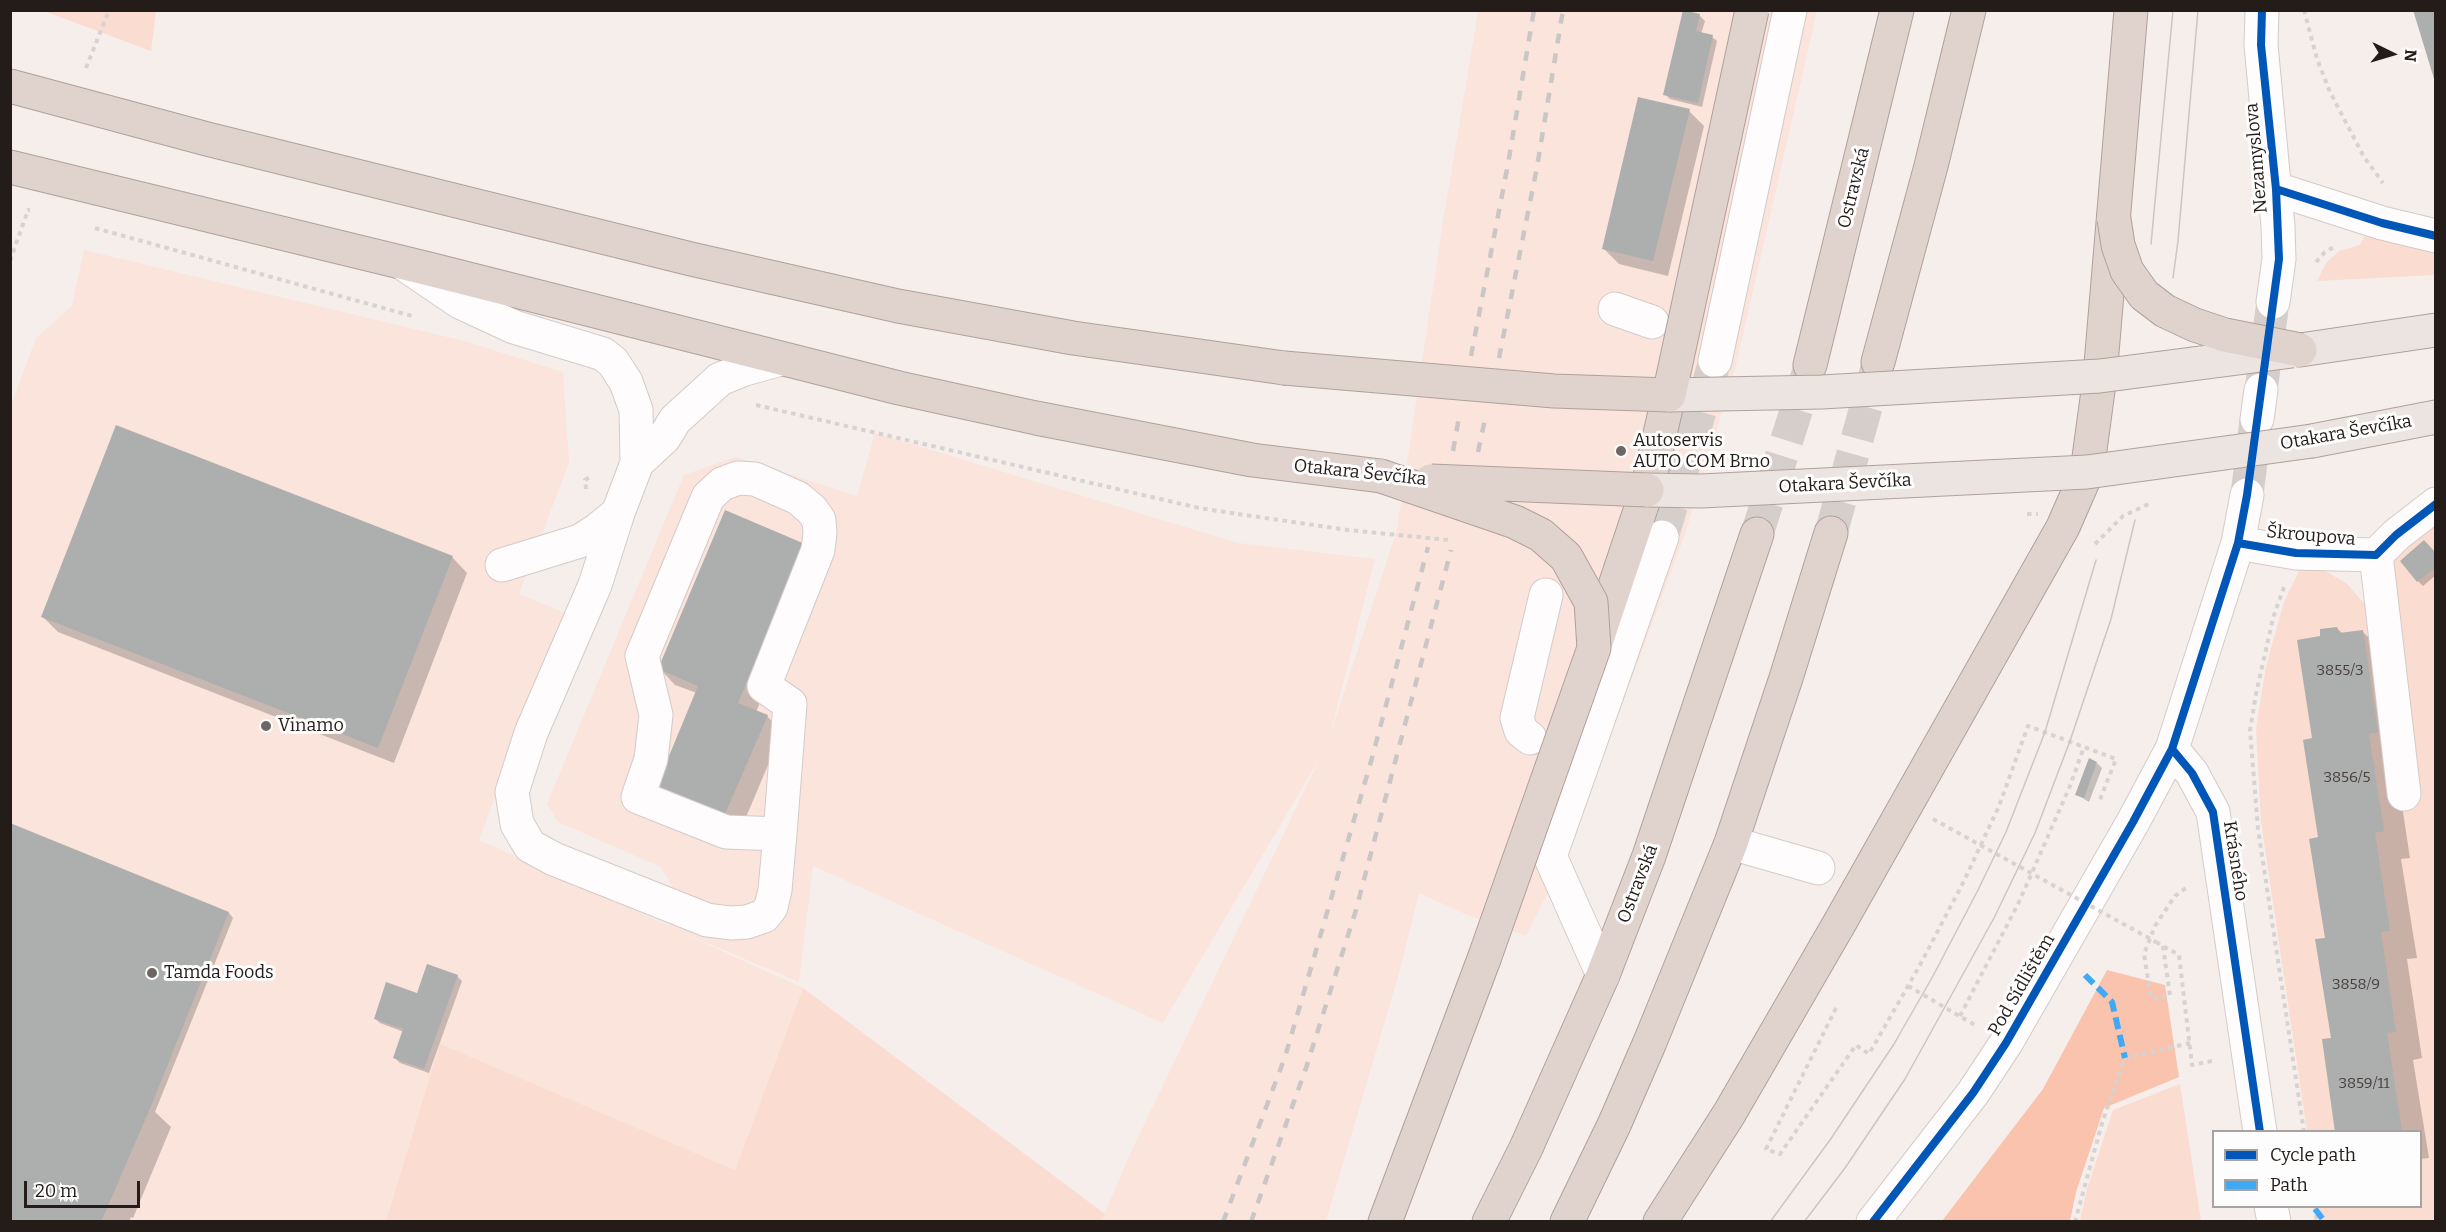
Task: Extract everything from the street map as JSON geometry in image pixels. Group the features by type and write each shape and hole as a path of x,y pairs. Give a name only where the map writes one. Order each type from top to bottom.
{"highway":[{"path":"1385,1221 1484,959 1594,648 1647,490 1752,10"},
{"name":"Ostravská","path":"1810,365 1897,10"},
{"path":"1878,362 1931,166 1969,10"},
{"path":"1660,1221 1729,1114 1839,924 2063,527 2087,472 2096,420 2131,10"},
{"path":"25,90 207,139 656,250 898,306 1074,338 1284,368 1554,391 1669,395"},
{"name":"Otakara Ševčíka","path":"10,167 403,263 781,360 1025,416 1252,460 1381,476 1454,483 1647,490"},
{"path":"2114,219 2118,245 2127,271 2144,295 2164,311 2225,335 2300,350"},
{"path":"1381,476 1515,522 1541,535 1566,556 1591,602 1594,648"},
{"path":"1567,1221 1614,1125 1731,843 1831,533"},
{"name":"Ostravská","path":"1489,1221 1526,1148 1604,975 1649,856 1757,534"}],"main road":[{"path":"1669,395 1822,392 2100,376 2436,330"},
{"name":"Otakara Ševčíka","path":"1647,490 1701,491 2087,472 2312,441 2436,417"}],"street":[{"path":"1717,344 1790,10"},
{"path":"1884,67 1885,10"},
{"name":"Nezamyslova","path":"2262,10 2261,45 2276,189 2279,259 2273,302"},
{"path":"2276,189 2382,223 2436,236"},
{"path":"403,263 460,302 514,327 603,354 613,362 626,382 636,410 637,463 595,585 531,733 512,792 516,824 530,846 554,859 707,920 747,922 764,916 771,907 775,890 780,834 790,704 764,686 818,550 820,532 819,520 813,510 798,498 755,479 738,478 722,484 708,497 642,656 656,715 651,759 638,797 726,832 780,834"},
{"path":"1615,309 1652,322"},
{"path":"637,463 664,438 675,420 720,379 745,369 781,360"},
{"path":"2172,749 2238,543 2247,495"},
{"name":"Škroupova","path":"2238,543 2296,553 2376,555 2396,535 2436,504"},
{"path":"502,565 580,541 618,513"},
{"path":"1604,975 1550,856 1580,759 1662,537"},
{"path":"2376,555 2404,794"},
{"path":"1530,738 1521,731 1517,718 1546,595"},
{"name":"Pod Sídlištěm","path":"1874,1221 1973,1094 2006,1043 2133,822 2172,749"},
{"name":"Krásného","path":"2172,749 2192,773 2212,812 2260,1130"},
{"path":"1731,843 1818,868"}],"path":[{"path":"75,65 86,68 109,10"},
{"path":"2304,10 2317,58 2330,92 2364,156 2376,176 2385,185"},
{"path":"10,261 28,210 39,213"},
{"path":"85,225 414,316"},
{"path":"747,406 758,405 1199,508 1348,530 1459,541"},
{"path":"593,533 585,480 597,472"},
{"path":"2095,544 2123,516 2154,502"},
{"path":"2296,553 2273,618 2250,730 2258,829 2304,1130"},
{"path":"1838,1003 1766,1149 1780,1154 1856,1045 1869,1054 1964,881 1999,806 2028,726 2116,759 2098,806"},
{"path":"1960,1016 2019,902 2070,786 2084,747"},
{"path":"1933,819 2179,955 2192,1065 2212,1061"},
{"path":"2163,946 2170,996 2151,998 2144,954 2155,926 2175,896 2192,884"},
{"path":"1908,986 2006,1043"},
{"path":"2075,1221 2081,1192 2102,1123 2126,1058 2190,1043"}],"shaded area":[{"path":"44,11 156,11 151,51"},
{"path":"1478,11 1817,11 1736,365 1684,537 1565,859 1526,936 1465,914 1419,893 1398,977 1326,1221 1101,1221 1131,1152 1320,758 1163,1023 813,866 799,982 672,928 803,988 735,1170 440,1045 386,1221 11,1221 10,408 36,338 72,306 84,250 464,341 563,372 569,463 519,594 565,613 479,840 669,926 680,900 661,867 558,822 547,804 684,475 736,457 857,496 875,433 1238,543 1375,559 1330,735 1397,530 1443,221"},
{"path":"2364,237 2385,238 2435,250 2435,275 2317,281 2326,263 2339,251 2360,245"},
{"path":"2435,523 2435,1221 2320,1221 2318,1208 2422,1208 2422,1130 2307,1130 2261,822 2256,729 2266,666 2284,602 2300,569 2325,571 2346,583 2364,603 2370,618 2388,578 2395,550"},
{"path":"2107,970 2165,985 2179,1077 2104,1108 2076,1192 2070,1221 1942,1221 2043,1089"},
{"path":"803,988 1105,1214 1101,1221 386,1221 440,1044 735,1170"},
{"path":"2180,1084 2201,1221 2080,1221 2087,1189 2113,1110"}],"building":[{"path":"1683,10 1700,14 1696,31 1713,35 1698,103 1663,95"},
{"path":"2413,10 2436,10 2436,82 2435,82"},
{"path":"1638,97 1690,109 1653,261 1602,249"},
{"path":"116,425 453,556 378,748 41,617"},
{"path":"725,510 805,544 738,703 768,715 725,814 657,785 698,686 658,669"},
{"path":"2424,540 2436,553 2436,567 2417,582 2400,561"},
{"path":"2337,627 2339,633 2363,630 2378,732 2369,734 2384,831 2375,833 2390,931 2381,932 2396,1032 2387,1033 2402,1130 2335,1130 2322,1039 2331,1038 2315,939 2325,938 2309,839 2318,837 2303,740 2312,738 2297,640 2320,636 2320,629"},
{"path":"2089,758 2097,762 2084,798 2075,795"},
{"path":"10,823 229,912 151,1106 101,1222 10,1222"},
{"path":"427,964 458,975 424,1069 393,1058 403,1029 374,1019 386,982 417,993"}],"tunnel":[{"path":"2261,390 2273,302"},
{"path":"1831,533 1878,364"},
{"path":"1757,534 1810,367"},
{"path":"1662,537 1713,368"},
{"path":"2247,495 2256,420"}],"tram line":[{"path":"2151,244 2173,10"},
{"path":"2173,278 2198,10"},
{"path":"1804,1222 1845,1168 1905,1079 1994,918 2035,833 2070,741 2111,619 2135,520"},
{"path":"1770,1222 1830,1140 1894,1044 1978,890 2006,832 2045,732 2096,560"}],"railway":[{"path":"1471,356 1508,164 1534,10"},
{"path":"1499,358 1537,167 1563,10"},
{"path":"1453,451 1459,417"},
{"path":"1478,452 1485,419"},
{"path":"1223,1222 1285,1057 1372,758 1428,547"},
{"path":"1251,1222 1306,1068 1356,910 1451,550"}],"marked path":[{"path":"2085,975 2112,1002 2125,1058"},
{"path":"2315,1209 2325,1222"}],"cycle path":[{"path":"2260,1130 2213,812 2192,773 2172,749 2238,543 2247,495 2279,259 2276,189 2261,45 2262,10"},
{"path":"2276,189 2382,223 2436,236"},
{"path":"2238,543 2296,553 2376,555 2396,535 2436,504"},
{"path":"1873,1222 1973,1093 2006,1043 2133,822 2172,749"}],"place":[{"name":"Autoservis AUTO COM Brno","path":"1621,451"},
{"name":"Vinamo","path":"266,726"},
{"name":"Tamda Foods","path":"152,973"}]}
